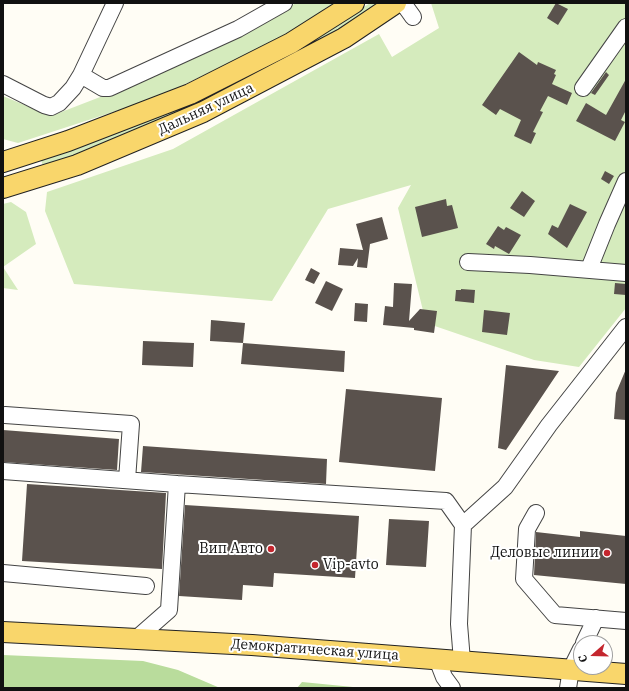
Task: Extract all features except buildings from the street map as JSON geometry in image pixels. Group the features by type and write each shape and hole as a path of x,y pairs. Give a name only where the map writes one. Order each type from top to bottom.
{"main road":[{"name":"Дальняя улица","path":"3,162 68,141 190,94 291,43 354,3"},
{"name":"Дальняя улица","path":"3,188 77,165 203,112 344,38 396,3"},
{"name":"Демократическая улица","path":"3,632 136,639 462,661 569,678 626,674"}],"street":[{"path":"3,84 44,105 51,107 59,103 73,88 81,75 115,3"},
{"path":"81,75 103,88 109,88 238,29 284,3"},
{"path":"403,3 413,17"},
{"path":"583,88 626,27"},
{"path":"589,269 626,181"},
{"path":"468,262 589,269 626,273"},
{"path":"463,525 505,487 549,425 626,327"},
{"path":"5,415 131,424 127,480"},
{"path":"3,471 177,484 446,501 463,525 459,624 462,661"},
{"path":"136,639 169,610 177,484"},
{"path":"536,513 527,528 524,579 555,615 626,621"},
{"path":"3,573 146,586"},
{"path":"588,635 596,618"},
{"path":"437,659 444,677 452,688"},
{"path":"569,678 573,668"}],"green space":[{"path":"296,3 333,3 290,34 156,98 18,143 3,139 3,96 51,116 139,82 276,15"},
{"path":"370,3 381,3 313,46 243,85 98,149 43,166 41,160 110,136 175,109 338,24"},
{"path":"431,3 626,3 626,308 579,367 534,360 426,323 398,208 411,185 328,209 272,301 74,284 45,211 47,192 173,149 379,34 392,57 439,28"},
{"path":"11,202 26,212 36,244 3,267 3,204"},
{"path":"3,267 18,290 3,288"},
{"path":"3,655 143,661 178,670 220,688 3,688"},
{"path":"302,682 353,687 354,688 297,688"}],"place":[{"name":"Вип Авто","path":"271,549"},
{"name":"Деловые линии","path":"607,553"},
{"name":"Vip-avto","path":"315,565"}]}
